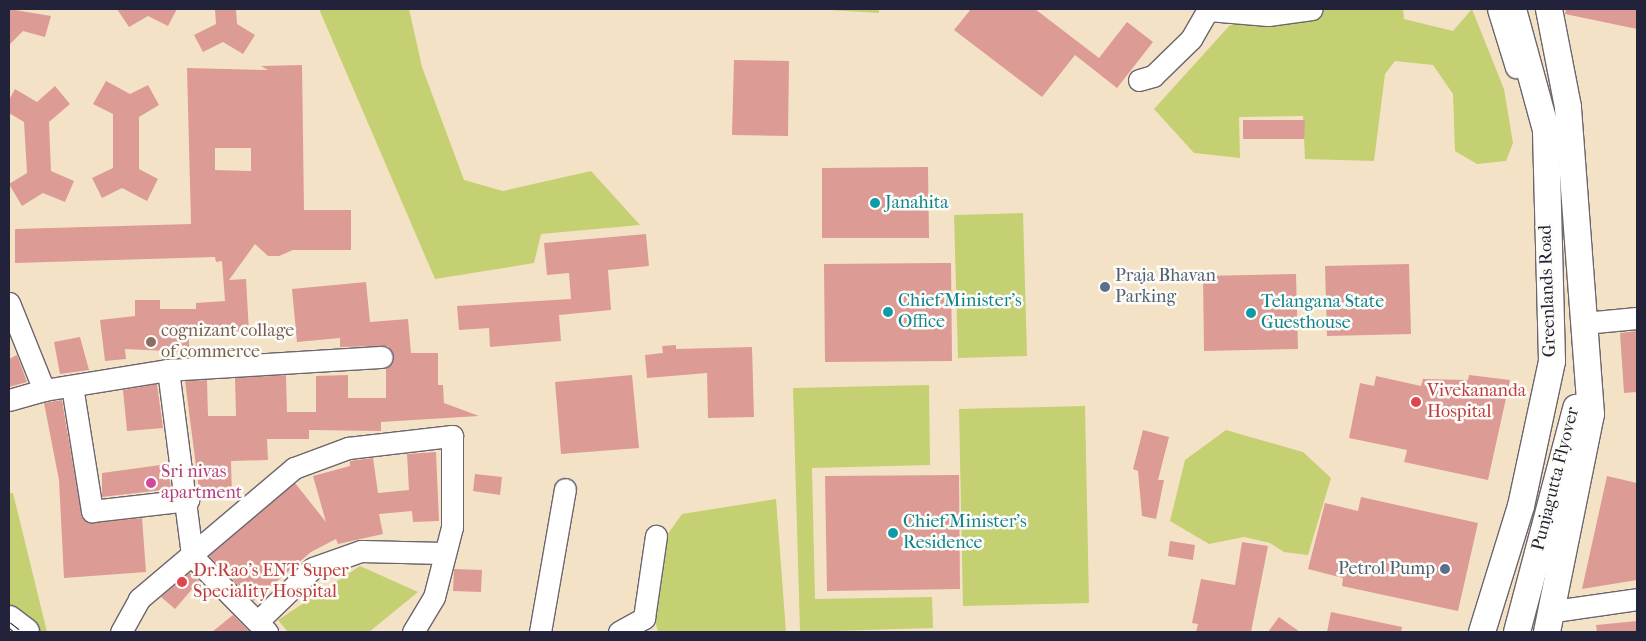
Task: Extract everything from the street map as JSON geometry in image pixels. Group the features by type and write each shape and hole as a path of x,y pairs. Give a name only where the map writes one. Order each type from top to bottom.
{"highway":[{"path":"9,620 25,632"}],"main road":[{"path":"1513,9 1535,81 1546,130 1544,150"},
{"name":"Greenlands Road","path":"1549,9 1568,107 1580,227 1584,324 1591,369 1591,414 1550,622"},
{"name":"Greenlands Road","path":"1482,632 1521,506 1552,361 1544,150"},
{"name":"Punjagutta Flyover","path":"1517,632 1575,410 1584,324"}],"street":[{"path":"1139,80 1153,76 1191,39 1208,10 1268,15 1312,9"},
{"name":"Greenlands Road","path":"1498,9 1544,150"},
{"path":"9,303 44,390"},
{"path":"1584,324 1637,318"},
{"path":"9,400 44,390 168,370 382,357"},
{"path":"168,370 176,452 188,500 192,556 262,626 313,568 361,551 443,553"},
{"path":"72,386 92,511 188,500"},
{"path":"127,629 139,599 294,468 348,448 452,436 452,527 443,553 434,597 414,632"},
{"path":"540,632 565,488"},
{"path":"619,632 644,618 656,536"},
{"path":"1550,622 1637,599"}],"green space":[{"path":"319,9 409,9 422,67 464,180 503,191 591,171 640,225 541,234 534,263 435,279"},
{"path":"813,9 879,9 879,13"},
{"path":"1321,9 1403,9 1404,19 1453,31 1472,9 1504,89 1513,143 1506,161 1477,164 1455,151 1453,94 1433,65 1395,61 1385,74 1374,161 1305,159 1303,116 1239,117 1240,158 1194,153 1154,109 1230,25 1294,18"},
{"path":"1023,213 1027,356 958,358 954,215"},
{"path":"929,385 930,465 812,468 815,599 932,597 933,628 800,632 793,388"},
{"path":"1085,406 1089,603 963,606 959,409"},
{"path":"1226,430 1303,452 1331,478 1308,555 1284,552 1270,543 1244,537 1209,544 1170,521 1185,460"},
{"path":"9,493 13,493 47,632 33,632 9,615"},
{"path":"776,499 786,632 658,632 653,613 663,541 682,514"},
{"path":"360,566 418,592 369,632 288,632 278,620"}],"building":[{"path":"9,9 51,16 45,37 23,31 9,45"},
{"path":"117,9 177,9 168,26 148,16 129,27"},
{"path":"215,9 236,9 237,24 255,35 243,54 223,42 203,52 194,35 216,24"},
{"path":"971,9 1035,9 1099,58 1127,22 1153,42 1117,88 1075,55 1042,97 954,30"},
{"path":"1566,9 1637,9 1637,29 1565,14"},
{"path":"734,60 789,61 788,136 732,135"},
{"path":"302,65 304,210 351,210 351,250 293,250 279,256 268,256 255,244 229,280 246,279 249,333 189,337 189,352 125,349 126,359 105,361 100,320 135,316 135,300 160,300 160,309 196,309 196,303 225,301 222,261 216,262 215,257 15,263 15,229 191,224 187,68 268,70 261,66","holes":["215,148 251,148 251,171 215,170"]},
{"path":"106,81 130,94 148,85 159,105 139,117 139,169 158,179 147,201 122,188 102,198 92,178 113,168 113,114 93,104"},
{"path":"55,86 70,104 49,122 51,171 74,181 65,202 43,193 22,206 9,184 27,173 24,122 9,113 9,100 15,89 37,102"},
{"path":"1243,120 1305,120 1304,139 1243,139"},
{"name":"Janahita","path":"928,167 929,238 822,238 822,168"},
{"path":"646,234 649,266 608,270 611,310 559,315 561,341 490,347 489,328 459,330 457,306 571,299 569,273 547,275 544,243"},
{"name":"Chief Minister's Office","path":"951,263 952,361 825,362 824,264"},
{"path":"1409,264 1411,334 1327,336 1325,266"},
{"name":"Telangana State Guesthouse","path":"1296,274 1298,349 1204,351 1203,276"},
{"path":"366,282 370,322 408,319 411,353 438,353 438,385 443,385 444,403 479,416 381,422 381,431 309,430 309,439 267,439 268,460 231,461 232,497 200,497 185,381 207,380 208,416 236,416 235,378 286,375 287,412 316,412 316,376 348,375 348,398 386,398 386,369 394,357 388,346 340,347 340,338 297,342 292,289"},
{"path":"1637,331 1637,392 1624,393 1620,333"},
{"path":"80,337 89,370 60,374 54,342"},
{"path":"676,345 676,349 752,347 754,417 708,418 707,373 647,378 645,355 663,353 662,346"},
{"path":"17,355 27,382 9,387 9,359"},
{"path":"632,375 639,448 561,454 555,382"},
{"path":"1469,375 1510,380 1488,480 1404,462 1407,450 1349,438 1360,383 1374,386 1376,376 1421,386 1423,379 1468,380"},
{"path":"157,384 163,428 127,431 123,390"},
{"path":"62,400 82,518 93,523 142,518 146,572 64,578 59,480 44,403"},
{"path":"1143,430 1169,437 1158,480 1164,480 1156,519 1142,516 1138,471 1133,469"},
{"path":"436,452 439,521 413,522 412,511 379,514 383,534 338,544 336,539 311,552 254,601 209,556 295,483 326,522 313,476 350,466 350,461 373,458 378,493 409,490 407,454"},
{"path":"168,464 171,489 102,497 102,473"},
{"path":"475,474 502,477 500,495 473,491"},
{"name":"Chief Minister's Residence","path":"959,475 960,589 827,591 825,476"},
{"path":"1607,476 1637,483 1637,580 1582,589"},
{"path":"1361,497 1478,523 1458,611 1342,586 1343,578 1308,569 1325,503 1358,511"},
{"path":"1170,541 1195,545 1193,560 1168,556"},
{"path":"1242,542 1268,546 1251,632 1196,632 1198,624 1192,623 1201,579 1235,585"},
{"path":"454,569 482,570 481,592 453,591"},
{"path":"189,573 199,581 175,609 161,597"},
{"path":"1331,612 1402,627 1401,632 1327,632"},
{"path":"233,615 250,632 212,632"},
{"path":"1279,617 1300,632 1268,632"},
{"path":"1637,621 1637,632 1597,632 1596,625"}],"railway":[{"path":"9,625 18,632"}],"place":[{"name":"Janahita","path":"875,203"},
{"name":"Praja Bhavan Parking","path":"1105,287"},
{"name":"Chief Minister's Office","path":"888,312"},
{"name":"Telangana State Guesthouse","path":"1251,313"},
{"name":"cognizant collage of commerce","path":"151,342"},
{"name":"Vivekananda Hospital","path":"1416,402"},
{"name":"Sri nivas apartment","path":"151,483"},
{"name":"Chief Minister's Residence","path":"893,533"},
{"name":"Petrol Pump","path":"1445,569"},
{"name":"Dr.Rao's ENT Super Speciality Hospital","path":"182,582"}]}
